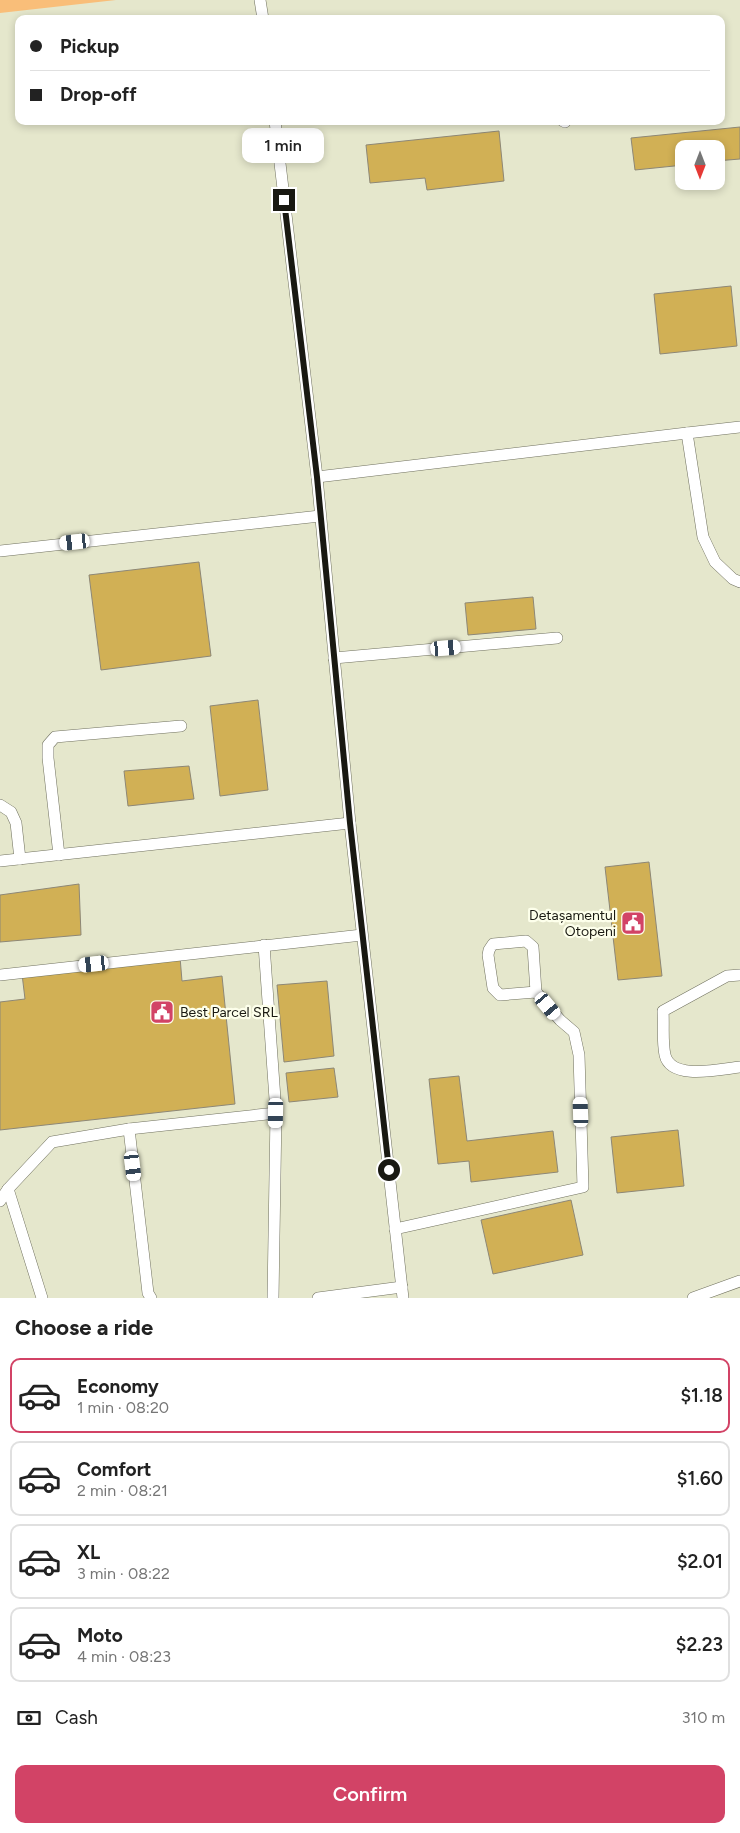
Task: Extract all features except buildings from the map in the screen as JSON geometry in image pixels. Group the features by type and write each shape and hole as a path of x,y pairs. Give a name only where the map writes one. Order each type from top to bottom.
{"lane":[{"path":"260,0 262,15"},
{"path":"275,125 317,477 350,823 402,1293 318,1298"},
{"path":"317,477 740,427"},
{"path":"687,433 703,537 715,562 732,579 740,582"},
{"path":"0,551 320,516"},
{"path":"334,658 557,638"},
{"path":"59,855 48,758 48,745 55,737 181,726"},
{"path":"0,805 11,812 16,823 20,859"},
{"path":"0,861 350,823"},
{"path":"0,975 362,935"},
{"path":"395,1229 583,1187 579,1055 574,1032 560,1020 536,992 533,947 531,944 526,941 493,944 488,955 493,988 496,992 500,995 536,992"},
{"path":"264,945 276,1113 273,1298"},
{"path":"740,975 727,976 663,1011 665,1057 674,1068 685,1072 740,1067"},
{"path":"0,1201 8,1188 52,1142 129,1129 276,1113"},
{"path":"129,1129 148,1293 151,1298"},
{"path":"8,1188 42,1298"},
{"path":"693,1298 740,1281"}],"shaded area":[{"path":"0,0 740,0 740,1298 0,1298"},
{"path":"0,0 116,0 0,13"}],"place":[{"name":"Detașamentul Otopeni","path":"633,923"},
{"name":"Best Parcel SRL","path":"162,1012"}],"route":[{"path":"284,200 317,477 350,823 389,1170"}]}
